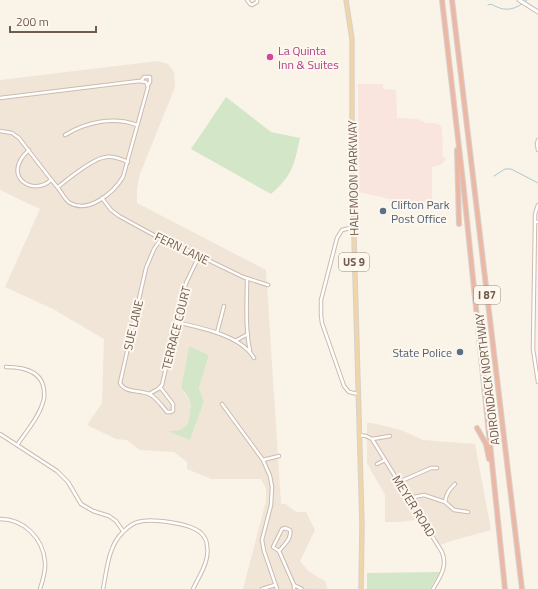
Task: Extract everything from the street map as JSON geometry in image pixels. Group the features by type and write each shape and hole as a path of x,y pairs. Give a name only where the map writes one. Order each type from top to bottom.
{"highway":[{"name":"ADIRONDACK NORTHWAY","path":"442,0 457,123 505,589"},
{"name":"ADIRONDACK NORTHWAY","path":"452,0 522,589"},
{"path":"457,123 459,224"},
{"path":"478,428 488,451 494,488"}],"main road":[{"name":"HALFMOON PARKWAY","path":"346,0 352,39 351,129 362,525 361,589"}],"street":[{"path":"247,0 252,5 257,2 257,0"},
{"path":"519,0 538,12"},
{"path":"0,131 15,135 29,150 50,180 58,187 67,200 74,204 90,204 102,198 121,180 128,162 137,125 147,94 150,77 145,77 141,81"},
{"path":"0,98 141,81 146,82 148,85"},
{"path":"66,135 75,129 88,124 115,121 137,125"},
{"path":"538,140 538,150"},
{"path":"29,150 20,158 17,164 16,173 18,177 28,185 34,186 43,186 50,180"},
{"path":"58,187 81,170 104,157 120,159 128,162"},
{"name":"FERN LANE","path":"102,198 111,210 119,216 161,239 248,279 268,285"},
{"path":"538,205 535,214 537,222 537,263 533,352 538,382"},
{"path":"354,227 342,230 337,238 322,298 321,315 322,323 344,386 350,392 358,394"},
{"name":"SUE LANE","path":"149,394 126,389 123,387 120,380 146,268 154,249 161,239"},
{"name":"TERRACE COURT","path":"160,387 163,381 186,283 199,256"},
{"path":"248,279 247,313 250,352"},
{"path":"217,332 224,306"},
{"path":"176,322 217,332 235,341 250,352 254,358"},
{"path":"235,341 248,334"},
{"path":"533,352 538,352"},
{"path":"6,367 23,368 30,371 37,376 43,386 44,402 34,420 17,444"},
{"path":"160,387 173,404 173,411 167,412 149,394 160,387"},
{"path":"222,404 263,460 270,476 272,487 271,505 263,535 263,544 277,589"},
{"path":"0,434 64,476 81,504 93,511 109,516 116,521 123,531"},
{"path":"359,435 372,439 390,436"},
{"name":"MEYER ROAD","path":"372,439 444,555 443,572 433,589"},
{"path":"263,460 279,456"},
{"path":"376,464 385,460"},
{"path":"398,482 431,468 437,468"},
{"path":"444,502 448,491 455,484"},
{"path":"410,500 414,497 424,495 444,502 454,510 468,512"},
{"path":"0,519 21,524 35,535 42,547 45,568 40,589"},
{"path":"103,589 114,543 123,531 137,522 156,520 192,528 201,533 207,544 208,558 192,589"},
{"path":"279,551 290,537 291,533 288,529 282,528 273,547 279,551 294,585 294,589"},
{"path":"262,589 275,585"},
{"path":"294,585 302,589"}],"shaded area":[{"path":"158,61 168,64 174,72 175,87 140,174 137,188 137,203 266,270 281,504 286,504 296,512 306,512 315,530 300,561 308,571 326,582 327,589 243,589 266,501 266,489 261,479 211,479 187,469 187,462 174,452 140,450 127,440 116,439 87,425 102,403 104,339 53,309 5,287 40,209 0,190 0,80","holes":["189,346 209,355 199,388 204,402 190,440 169,431 183,429 188,424 190,417 190,402 181,388"]},
{"path":"358,84 383,84 383,89 396,90 397,118 417,119 426,123 435,123 440,125 442,129 443,157 446,159 442,164 432,167 432,205 421,206 359,192"},
{"path":"367,423 401,430 423,440 475,444 491,530 441,545 424,519 385,522 385,495 367,463"}],"green space":[{"path":"226,97 271,132 300,138 292,169 284,181 271,194 191,149"},
{"path":"189,346 209,355 199,388 204,402 190,440 168,431 177,431 184,428 190,417 189,400 181,388"},
{"path":"440,572 430,589 367,589 367,573"}],"waterway":[{"path":"488,5 491,4 499,8 511,9 522,4"},
{"path":"494,176 505,169 511,169 538,183"}],"place":[{"name":"La Quinta Inn & Suites","path":"270,57"},
{"name":"Clifton Park Post Office","path":"383,211"},
{"name":"State Police","path":"460,352"}]}
